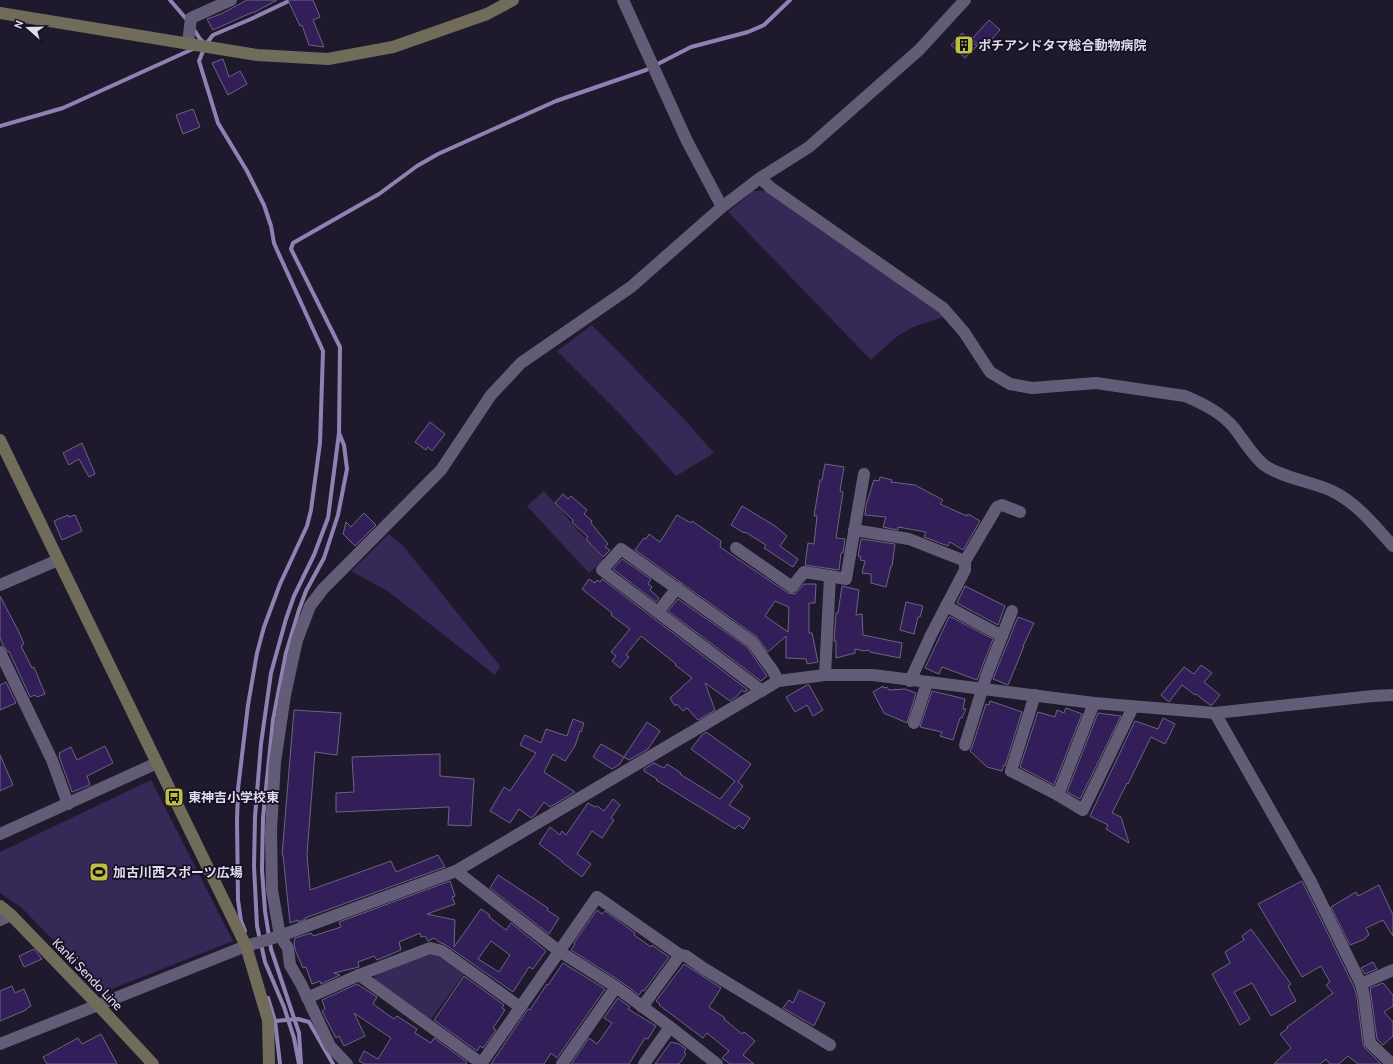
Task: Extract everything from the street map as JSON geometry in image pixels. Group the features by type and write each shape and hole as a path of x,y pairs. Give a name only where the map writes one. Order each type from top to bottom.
{"street":[{"path":"191,36 191,18 231,0"},
{"path":"0,13 191,36 214,48 257,55 328,59 393,47 487,14 513,0"},
{"path":"622,0 687,141 722,207"},
{"path":"347,1064 330,1046 290,965 288,948 280,936 272,890 271,830 275,762 287,687 297,640 310,606 323,589 441,470 491,395 521,364 631,287 722,207 760,178 809,147 920,50 964,0"},
{"path":"760,178 771,188 943,308 964,332 990,372 1010,384 1032,388 1096,383 1185,396 1209,406 1223,416 1263,464 1271,470 1316,484 1344,497 1365,514 1393,546"},
{"path":"0,440 246,946 268,1020 269,1064"},
{"path":"736,548 792,587 804,572 846,579 864,474"},
{"path":"910,681 965,570 965,561 997,507 1002,505 1020,512"},
{"path":"854,530 909,539 965,561"},
{"path":"762,691 602,570 621,548 752,642 773,671 778,681"},
{"path":"0,585 58,560"},
{"path":"825,675 830,576"},
{"path":"658,612 677,588"},
{"path":"946,606 1002,636"},
{"path":"965,745 982,689 1012,611"},
{"path":"0,652 5,676 52,760 68,804"},
{"path":"0,1044 246,946 280,936 456,871 778,681 825,675 873,675 910,681 1094,703 1215,713 1393,695"},
{"path":"914,723 927,683"},
{"path":"1035,695 1011,771 1058,795 1083,810 1133,707"},
{"path":"1058,795 1094,703"},
{"path":"1215,713 1310,880 1361,984 1370,1042 1392,1064"},
{"path":"0,834 157,762"},
{"path":"456,871 559,951 616,988 670,1027 717,1064"},
{"path":"359,975 481,1064 597,896 680,955 686,956 703,968 830,1045"},
{"name":"Kanki Sendo Line","path":"0,906 6,918 98,1005 153,1064"},
{"path":"307,998 359,975 430,948 442,951 520,1007"},
{"path":"642,1007 680,955"},
{"path":"1361,984 1392,973"},
{"path":"562,1064 616,988"},
{"path":"644,1064 670,1027"}],"shaded area":[{"path":"753,191 766,191 944,317 906,331 892,341 871,360 728,212"},
{"path":"592,325 682,417 714,453 676,476 620,414 557,351"},
{"path":"544,491 604,560 589,573 527,506"},
{"path":"389,534 404,547 500,666 495,675 389,592 351,571"},
{"name":"加古川西スポーツ広場","path":"151,780 233,941 104,992 21,907 0,893 0,852"},
{"path":"429,953 434,953 464,974 431,1019 375,980 374,974"}],"building":[{"path":"247,0 277,0 253,13 213,30 207,19 221,14"},
{"path":"288,0 313,0 320,17 313,20 324,47 309,45 302,25 300,26"},
{"path":"989,20 1000,30 983,49 972,39"},
{"name":"ポチアンドタマ総合動物病院","path":"962,33 977,46 965,58 951,45"},
{"path":"223,59 229,77 240,71 247,84 228,95 212,63"},
{"path":"193,109 200,127 183,134 176,115"},
{"path":"430,422 445,434 432,451 428,447 426,450 415,442"},
{"path":"82,443 95,474 89,477 79,459 69,465 63,453"},
{"path":"825,464 844,467 840,491 843,492 836,538 845,539 843,553 841,553 839,570 805,565 808,543 814,544 817,516 814,516 820,480 822,480"},
{"path":"880,477 892,480 891,482 915,485 943,500 940,504 967,516 968,514 980,521 963,550 950,542 948,546 924,537 926,532 898,527 898,530 883,527 886,517 865,515 866,505 874,480 879,481"},
{"path":"563,494 568,499 571,496 587,510 584,514 592,521 591,523 608,544 605,547 610,550 603,557 586,539 588,537 572,522 573,520 555,503"},
{"path":"742,506 775,526 787,536 780,546 798,559 793,567 764,548 766,545 731,525"},
{"path":"364,513 376,525 355,546 343,534 346,522 351,527"},
{"path":"68,515 69,517 75,515 82,531 62,540 54,521"},
{"path":"677,515 691,523 692,521 721,541 720,547 788,593 795,594 804,584 816,584 815,603 809,603 809,633 812,633 818,662 807,664 806,659 786,658 786,636 768,652 756,636 635,550 649,534 660,542","holes":["775,601 789,607 788,632 765,616"]},
{"path":"861,539 895,544 892,566 886,587 871,583 871,574 862,573 865,561 860,560 861,557 858,556"},
{"path":"622,559 651,579 648,584 652,587 650,590 659,598 656,602 613,569"},
{"path":"589,579 595,583 597,580 600,582 602,579 748,690 744,692 742,690 730,701 705,683 715,710 698,720 687,708 683,711 677,704 675,706 670,698 692,678 641,636 626,655 629,657 620,668 612,661 616,656 611,652 630,629 611,615 612,613 582,589"},
{"path":"842,586 859,590 856,615 862,614 863,635 902,643 900,658 870,652 869,650 864,651 855,649 855,653 836,658 836,641 834,641 836,613 838,613"},
{"path":"965,586 1005,606 998,625 957,603"},
{"path":"0,596 19,632 24,644 21,646 32,668 34,667 45,694 37,697 35,695 30,697 9,651 8,652 3,645 0,638"},
{"path":"678,599 747,647 767,676 761,681 668,611"},
{"path":"906,602 923,606 920,617 918,617 914,634 900,630"},
{"path":"949,617 993,639 977,680 942,667 939,674 925,668"},
{"path":"1018,617 1034,623 1023,646 1008,685 993,679"},
{"path":"1201,665 1212,673 1204,682 1220,695 1212,705 1182,685 1169,702 1161,695 1184,667 1194,674"},
{"path":"6,682 16,703 0,710 0,685"},
{"path":"809,685 823,710 813,716 807,705 795,712 786,697"},
{"path":"883,686 884,688 887,687 889,690 905,689 916,693 907,723 884,713 873,692"},
{"path":"932,691 965,699 963,709 966,709 962,718 960,718 953,740 940,736 942,732 920,727"},
{"path":"990,701 1022,712 1005,766 1004,765 1002,771 987,767 970,751 986,704 989,705"},
{"path":"1066,708 1082,714 1054,785 1020,767 1038,712 1055,717 1057,710 1064,713"},
{"path":"294,710 341,713 337,755 315,752 307,854 310,890 391,861 396,872 438,855 445,867 305,918 306,919 298,922 298,920 290,923 282,855"},
{"path":"1098,713 1121,716 1080,799 1067,792"},
{"path":"1163,718 1175,724 1165,744 1151,737 1112,813 1121,817 1129,843 1106,829 1108,825 1090,816 1135,721 1158,729"},
{"path":"573,719 584,723 575,746 565,761 553,754 544,772 575,792 550,807 544,802 531,818 519,809 510,823 490,811 504,787 510,791 536,753 520,745 525,735 541,743 546,729 567,736"},
{"path":"647,722 660,731 648,749 629,760 624,757"},
{"path":"706,732 751,764 738,782 743,786 729,805 750,818 743,829 739,825 735,829 644,771 644,769 654,763 664,768 667,764 720,799 735,781 691,749"},
{"path":"601,744 624,757 620,764 612,769 593,757"},
{"path":"105,746 113,763 87,776 90,785 72,792 59,753 71,747 77,760"},
{"path":"440,754 440,776 474,779 471,826 448,825 449,807 336,812 336,793 354,792 352,757"},
{"path":"0,755 13,785 0,791"},
{"path":"613,799 620,805 611,818 614,820 602,838 592,831 577,854 591,864 582,877 539,844 550,827 560,835 562,831 566,835 588,803 595,807 597,806 604,811"},
{"path":"498,875 548,908 547,910 559,918 549,934 490,888"},
{"path":"450,881 455,896 452,897 455,904 427,914 455,920 454,947 481,909 506,930 511,923 546,951 533,969 529,967 513,992 446,945 434,938 428,941 425,936 421,937 420,933 399,942 401,950 377,960 374,956 358,962 359,967 334,973 340,975 321,984 320,981 312,984 306,967 303,968 296,952 294,944 295,938 311,933 313,936 341,927 339,922","holes":["491,941 510,955 499,972 478,959"]},
{"path":"1302,881 1354,987 1357,997 1363,1044 1381,1064 1358,1064 1348,1056 1339,1064 1330,1064 1326,1059 1320,1064 1274,1064 1291,1048 1280,1034 1288,1028 1287,1027 1333,993 1326,985 1330,982 1321,966 1302,977 1258,904"},
{"path":"1379,885 1393,915 1393,936 1383,920 1366,928 1369,935 1365,939 1350,945 1331,907 1356,892 1358,896"},
{"path":"597,910 602,914 605,911 635,933 634,935 669,957 644,991 642,990 639,995 571,950 575,944 574,943"},
{"path":"1251,929 1291,984 1288,986 1296,1001 1271,1016 1252,983 1234,992 1250,1019 1240,1025 1212,974 1230,963 1225,952 1244,940 1242,936"},
{"path":"34,949 42,959 24,967 19,956"},
{"path":"1373,962 1377,969 1365,974 1361,968"},
{"path":"563,963 605,989 557,1058 551,1053 544,1064 491,1064 528,1009 530,1010"},
{"path":"684,964 721,988 709,1007 725,1018 724,1019 742,1034 744,1032 755,1041 743,1055 754,1064 730,1064 722,1058 729,1051 707,1033 703,1038 659,1005 660,1004 656,1001"},
{"path":"464,976 504,1005 502,1008 505,1010 493,1028 496,1030 483,1048 480,1046 477,1051 434,1020"},
{"path":"1383,983 1393,995 1393,1006 1384,1012 1393,1022 1393,1036 1383,1045 1377,1039 1370,988"},
{"path":"357,984 377,997 373,1004 394,1019 397,1016 417,1029 415,1033 431,1043 434,1038 467,1062 466,1064 365,1064 359,1061 364,1051 378,1059 391,1038 354,1013 365,1036 344,1046 339,1036 336,1038 322,1011 325,1009 322,1000"},
{"path":"12,986 15,993 24,989 31,1006 26,1010 0,1021 0,991"},
{"path":"799,990 825,1003 814,1026 783,1008 789,1000 793,1003"},
{"path":"618,998 630,1007 628,1009 656,1026 648,1039 645,1038 629,1064 571,1064 589,1038 597,1044 612,1023 604,1018"},
{"path":"101,1034 117,1064 47,1064 43,1057 78,1038 82,1044"},
{"path":"671,1042 679,1044 686,1049 684,1052 686,1054 679,1064 655,1064"}],"waterway":[{"path":"170,0 188,21"},
{"path":"245,931 241,921 238,900 237,820 238,789 248,705 257,653 264,627 280,584 307,526 311,510 320,443 323,351 274,243 271,226 264,205 247,171 218,123 199,61 206,44 213,35 291,0"},
{"path":"299,1064 294,1038 284,1007 265,962 257,926 254,866 255,817 261,744 271,673 294,596 314,555 328,518 339,433 340,347 291,249 293,243 379,194 417,166 438,154 556,101 646,70 691,47 748,32 764,25 790,0"},
{"path":"193,28 203,42"},
{"path":"0,126 63,108 195,48"},
{"path":"301,1064 299,1033 271,949 265,911 262,870 263,818 273,720 286,653 306,591 324,558 338,515 347,469 344,445 339,433"},
{"path":"268,998 275,1021 280,1064"},
{"path":"275,1021 298,1019 309,1022 333,1064"}],"place":[{"name":"ポチアンドタマ総合動物病院","path":"964,45"},
{"name":"東神吉小学校東","path":"174,797"},
{"name":"加古川西スポーツ広場","path":"99,872"}]}
